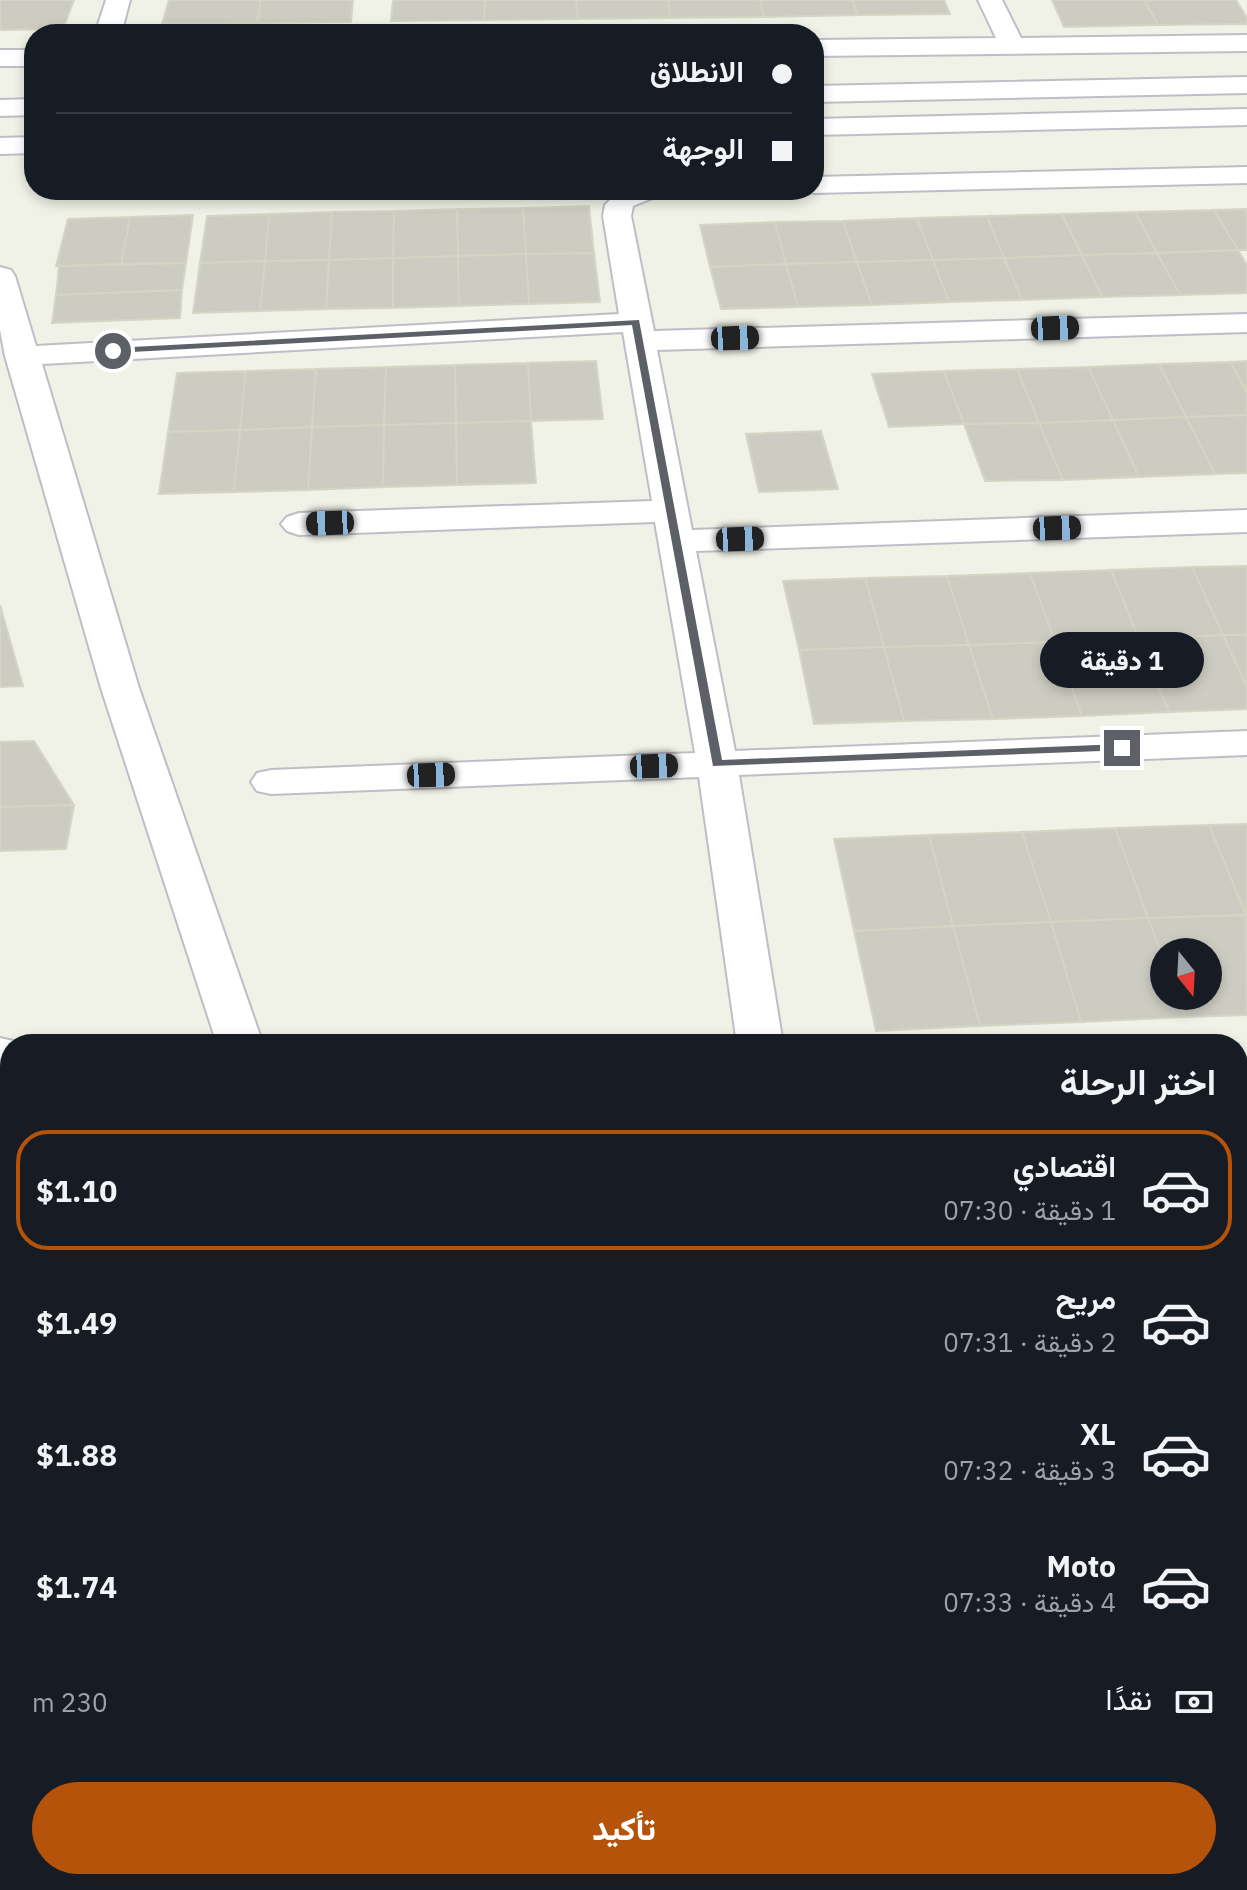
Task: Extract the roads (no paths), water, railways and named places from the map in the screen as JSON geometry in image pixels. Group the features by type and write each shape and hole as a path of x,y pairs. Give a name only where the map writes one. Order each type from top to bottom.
{"street":[{"path":"111,24 118,0"},
{"path":"990,0 1012,46"},
{"path":"824,48 1247,43"},
{"path":"0,58 24,58"},
{"path":"824,94 1247,85"},
{"path":"0,108 24,107"},
{"path":"824,127 1247,117"},
{"path":"0,146 24,145"},
{"path":"824,185 1247,175"},
{"path":"624,200 617,210 717,764 758,1034"},
{"path":"0,276 120,688 237,1034"},
{"path":"21,356 638,332 1247,323"},
{"path":"299,524 674,526 1247,521"},
{"path":"271,782 1247,743"}]}
